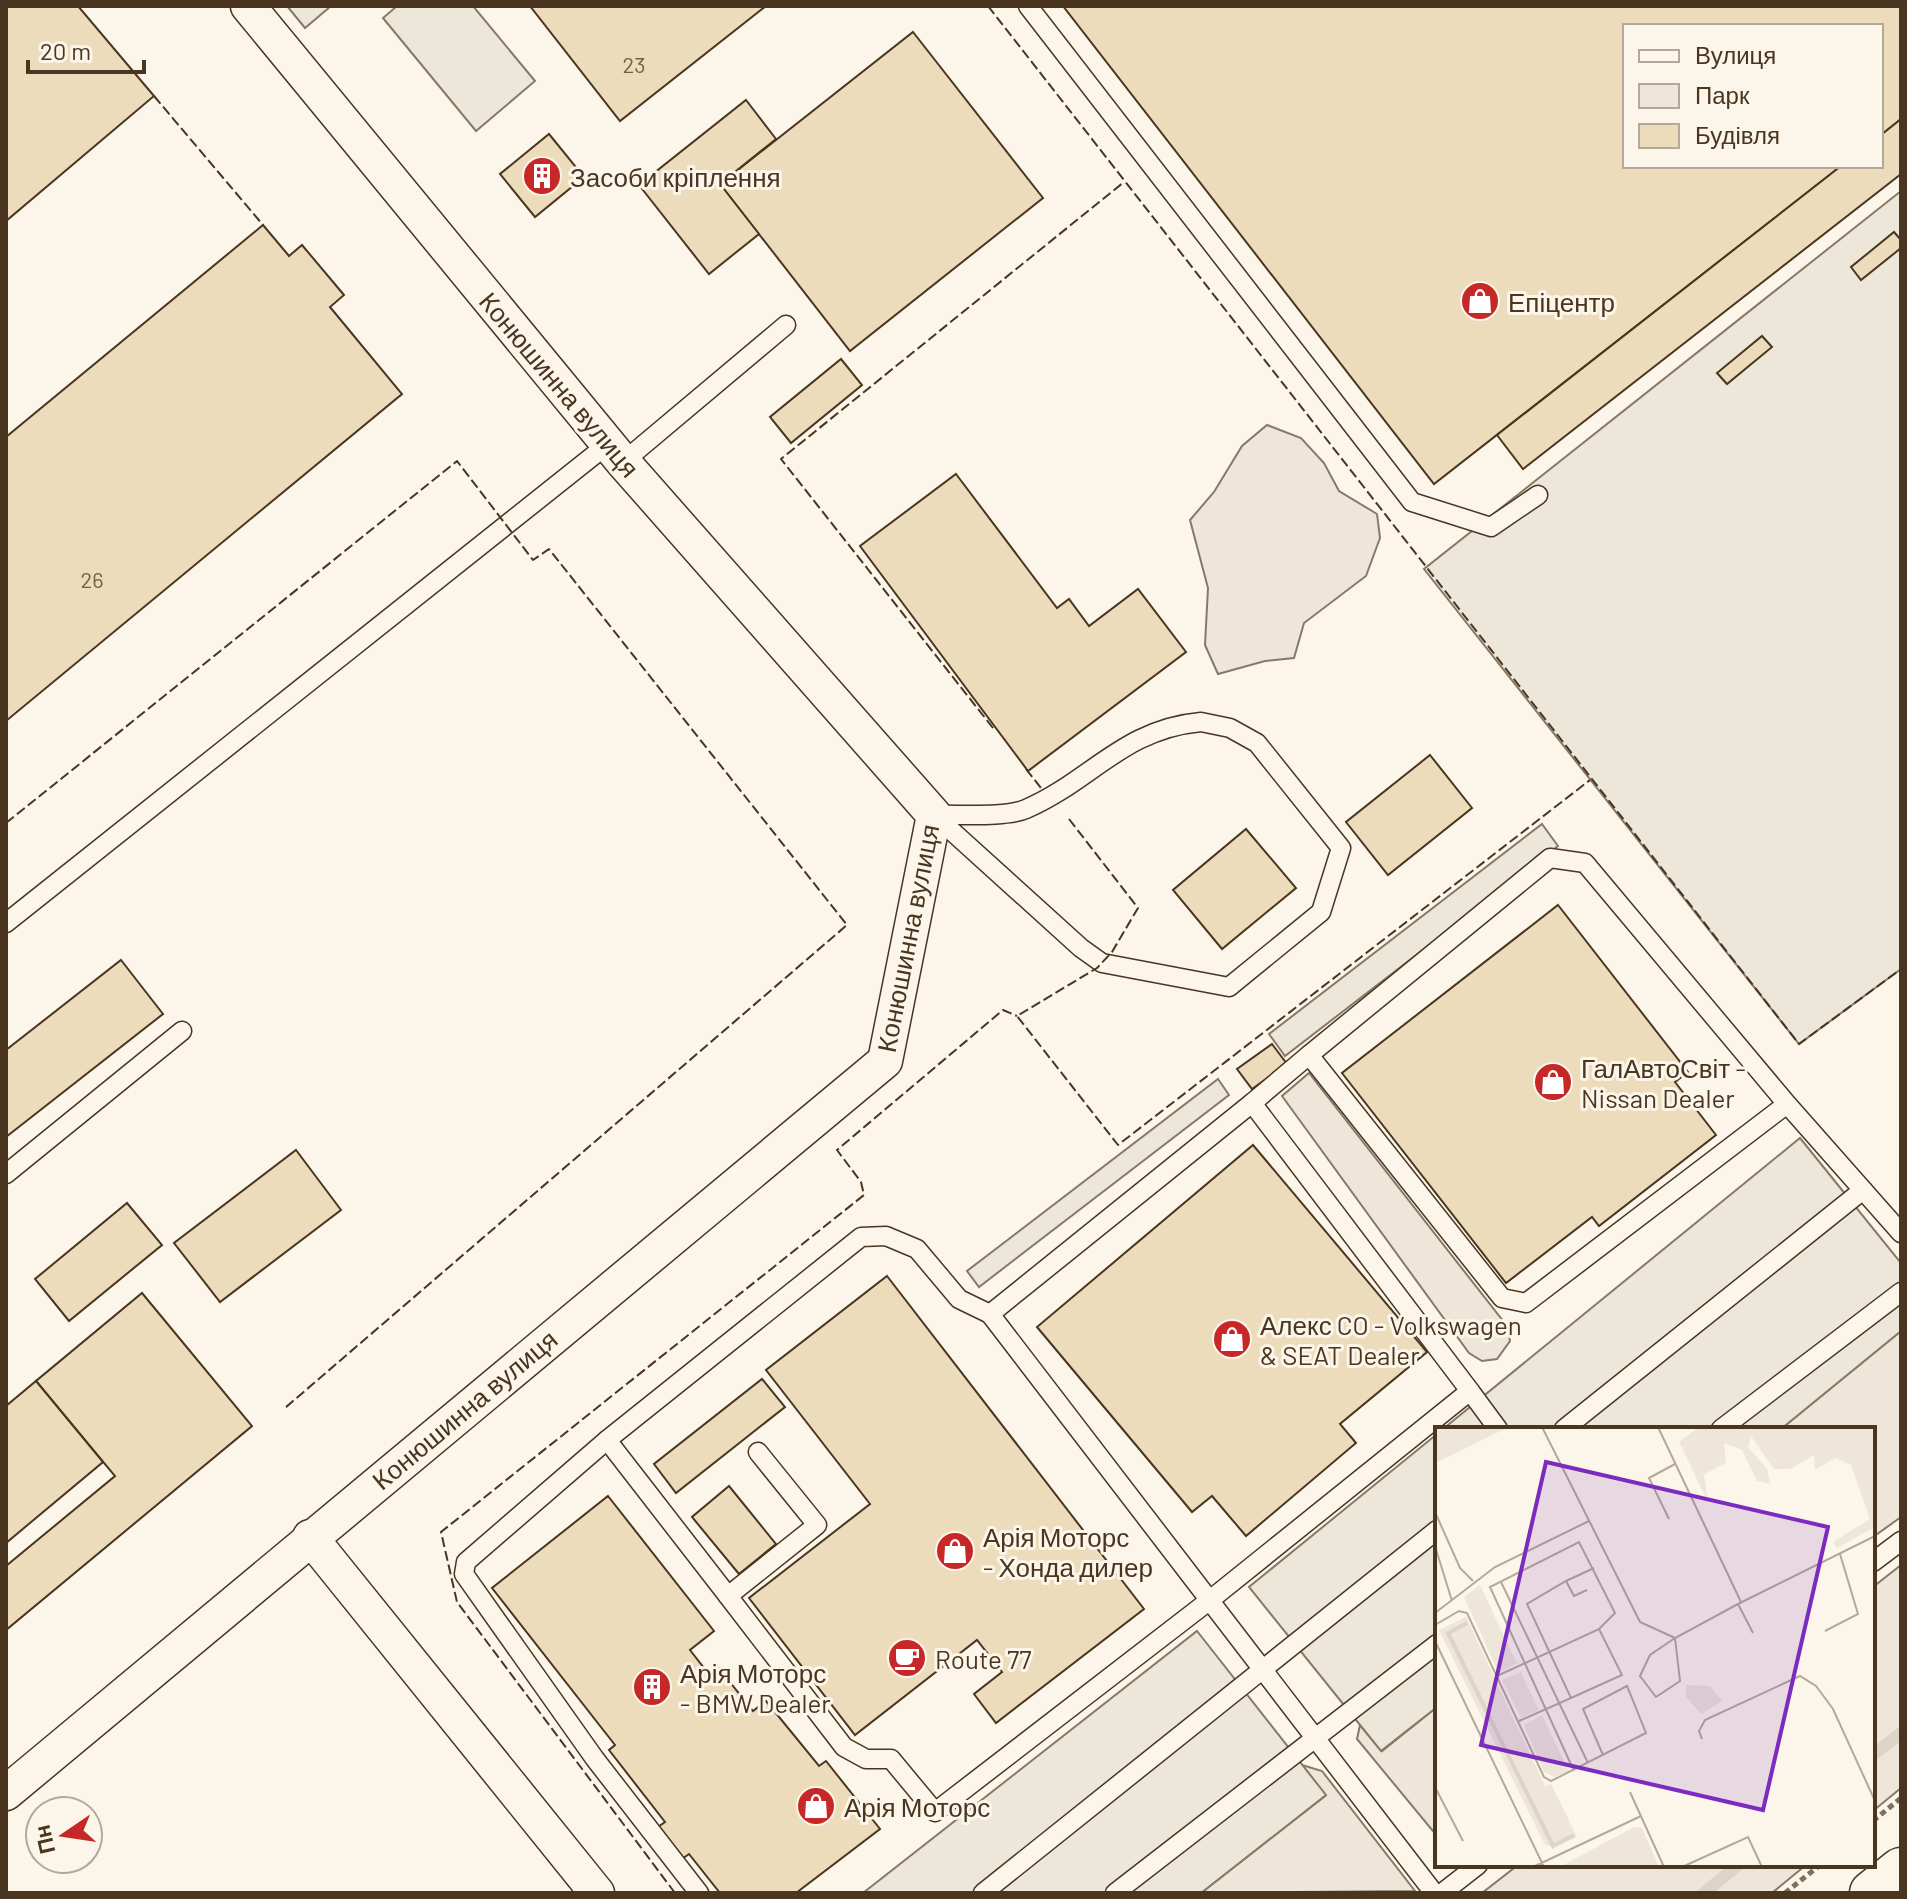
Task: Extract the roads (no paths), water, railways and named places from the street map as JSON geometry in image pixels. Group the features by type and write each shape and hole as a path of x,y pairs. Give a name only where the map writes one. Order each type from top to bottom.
{"highway":[{"path":"1872,1893 1901,1870"}],"street":[{"name":"Конюшинна вулиця","path":"6,1793 885,1061 934,815 616,453 248,6"},
{"path":"310,1537 597,1893"}],"lane":[{"path":"1028,6 1412,502 1491,527 1538,495"},
{"path":"6,923 786,325"},
{"path":"1201,722 1230,728 1257,743 1341,848 1321,912 1229,987 1102,963 1081,948 934,815 1024,810 1143,736 1171,724 1201,722"},
{"path":"990,1314 1550,858 1585,863 1787,1104 1901,1233"},
{"path":"6,1174 182,1031"},
{"path":"1309,1055 1502,1298 1526,1303 1787,1104"},
{"path":"1252,1103 1497,1427"},
{"path":"1567,1427 1863,1190"},
{"path":"699,1893 595,1759 464,1574 466,1562 607,1440 861,1237 886,1236 917,1249 959,1299 990,1314 1434,1893"},
{"path":"1724,1427 1901,1292"},
{"path":"607,1440 844,1747 866,1759 891,1759 935,1812 1210,1600 1470,1391"},
{"path":"728,1596 817,1525 758,1452"},
{"path":"983,1893 1435,1532"},
{"path":"1875,1560 1901,1541"},
{"path":"1115,1893 1435,1646"},
{"path":"1442,1893 1475,1867"}],"waterway":[{"path":"1875,1753 1901,1733"},
{"path":"1704,1893 1736,1867"}],"place":[{"name":"Засоби кріплення","path":"542,176"},
{"name":"Епіцентр","path":"1480,301"},
{"name":"ГалАвтоСвіт - Nissan Dealer","path":"1553,1082"},
{"name":"Алекс CO - Volkswagen & SEAT Dealer","path":"1232,1339"},
{"name":"Арія Моторс - Хонда дилер","path":"955,1551"},
{"name":"Route 77","path":"907,1658"},
{"name":"Арія Моторс - BMW Dealer","path":"652,1687"},
{"name":"Арія Моторс","path":"816,1806"}]}
